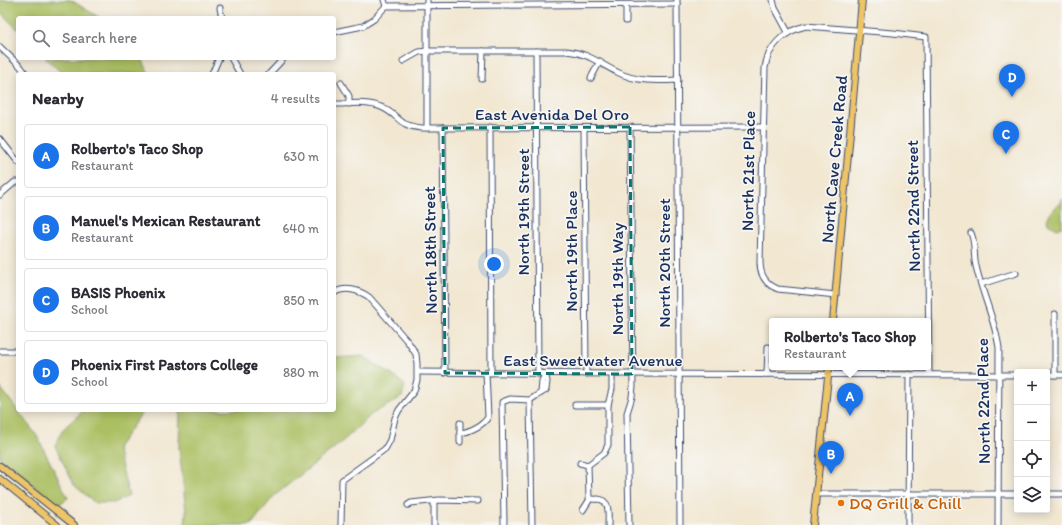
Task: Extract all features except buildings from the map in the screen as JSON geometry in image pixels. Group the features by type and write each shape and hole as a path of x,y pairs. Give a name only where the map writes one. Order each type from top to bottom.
{"main road":[{"name":"North Cave Creek Road","path":"833,318 862,0"},
{"path":"813,525 829,370"},
{"path":"0,466 74,525"},
{"path":"0,479 57,525"}],"street":[{"path":"384,0 386,6"},
{"path":"773,0 775,8 788,32 806,26 860,30"},
{"path":"336,32 363,26 374,19 386,6 476,2 576,2 626,4 677,2"},
{"name":"North 20th Street","path":"677,2 680,525"},
{"path":"427,3 427,128"},
{"path":"626,4 626,21"},
{"path":"220,8 222,16"},
{"name":"North 22nd Street","path":"860,30 926,37 929,318"},
{"name":"North 21st Place","path":"788,32 772,48 766,61 765,68 760,262 762,276 772,287 778,289 836,294"},
{"path":"0,47 24,72"},
{"path":"403,61 419,52 427,51 566,51 578,52 600,61 617,72 636,79 678,80"},
{"path":"482,79 483,51"},
{"name":"North 19th Street","path":"536,51 538,374"},
{"path":"213,72 218,60"},
{"path":"232,60 239,72"},
{"path":"271,72 282,60"},
{"path":"590,78 600,61"},
{"path":"341,83 349,96 350,104"},
{"name":"East Avenida Del Oro","path":"336,104 373,104 386,109 406,125 427,128 763,127"},
{"path":"460,433 466,432 486,421 488,417 490,127"},
{"name":"North 19th Way","path":"629,525 628,413 632,396 630,127"},
{"name":"North 18th Street","path":"443,128 445,373"},
{"name":"North 19th Place","path":"584,128 586,374"},
{"path":"0,139 16,159"},
{"path":"0,194 16,182"},
{"name":"North 22nd Place","path":"971,233 974,239 975,265 997,336 999,348 998,525"},
{"path":"981,284 1016,273"},
{"path":"336,291 343,289 351,289 361,291 369,297 408,342 416,354 418,372 414,391 400,410 396,418 390,440 385,448 342,480 341,525"},
{"path":"1055,314 1055,375"},
{"path":"767,374 768,347"},
{"path":"0,351 16,351"},
{"name":"North 22nd Street","path":"929,370 929,374"},
{"name":"East Sweetwater Avenue","path":"418,372 538,374 1014,375"},
{"path":"504,525 502,402 510,399 530,400 546,390 547,381 545,374"},
{"path":"580,463 588,465 604,454 608,446 608,405 612,389 612,374"},
{"path":"908,525 909,374"},
{"path":"1050,375 1062,375"},
{"path":"530,400 532,525"},
{"path":"575,405 608,405"},
{"path":"460,422 460,442"},
{"path":"583,510 590,499 588,465"},
{"path":"816,494 1014,494"},
{"path":"1050,494 1062,494"},
{"path":"590,499 600,499 608,505 608,525"},
{"path":"408,505 410,503 434,502 439,500 478,501"},
{"path":"434,502 434,525"}],"highlighted area":[{"path":"630,127 632,374 445,373 443,128"}],"green space":[{"path":"0,0 71,0 97,16 16,16 16,28 0,12"},
{"path":"47,60 143,60 148,72 61,72"},
{"path":"1062,199 1062,227 1057,229 1048,223 1047,220 1051,211 1061,203"},
{"path":"363,356 405,385 402,397 372,414 343,441 274,496 251,525 185,525 186,511 179,448 180,412 336,412 336,358"},
{"path":"0,387 16,408 16,412 19,412 37,436 68,498 58,505 0,459"},
{"path":"82,412 143,412 117,448 129,496 114,503 95,503 74,485 55,446 63,429"}],"place":[{"name":"Phoenix First Pastors College","path":"1012,97"},
{"name":"BASIS Phoenix","path":"1006,154"},
{"name":"Rolberto's Taco Shop","path":"850,416"},
{"name":"Manuel's Mexican Restaurant","path":"831,474"},
{"name":"DQ Grill & Chill","path":"841,503"}]}
